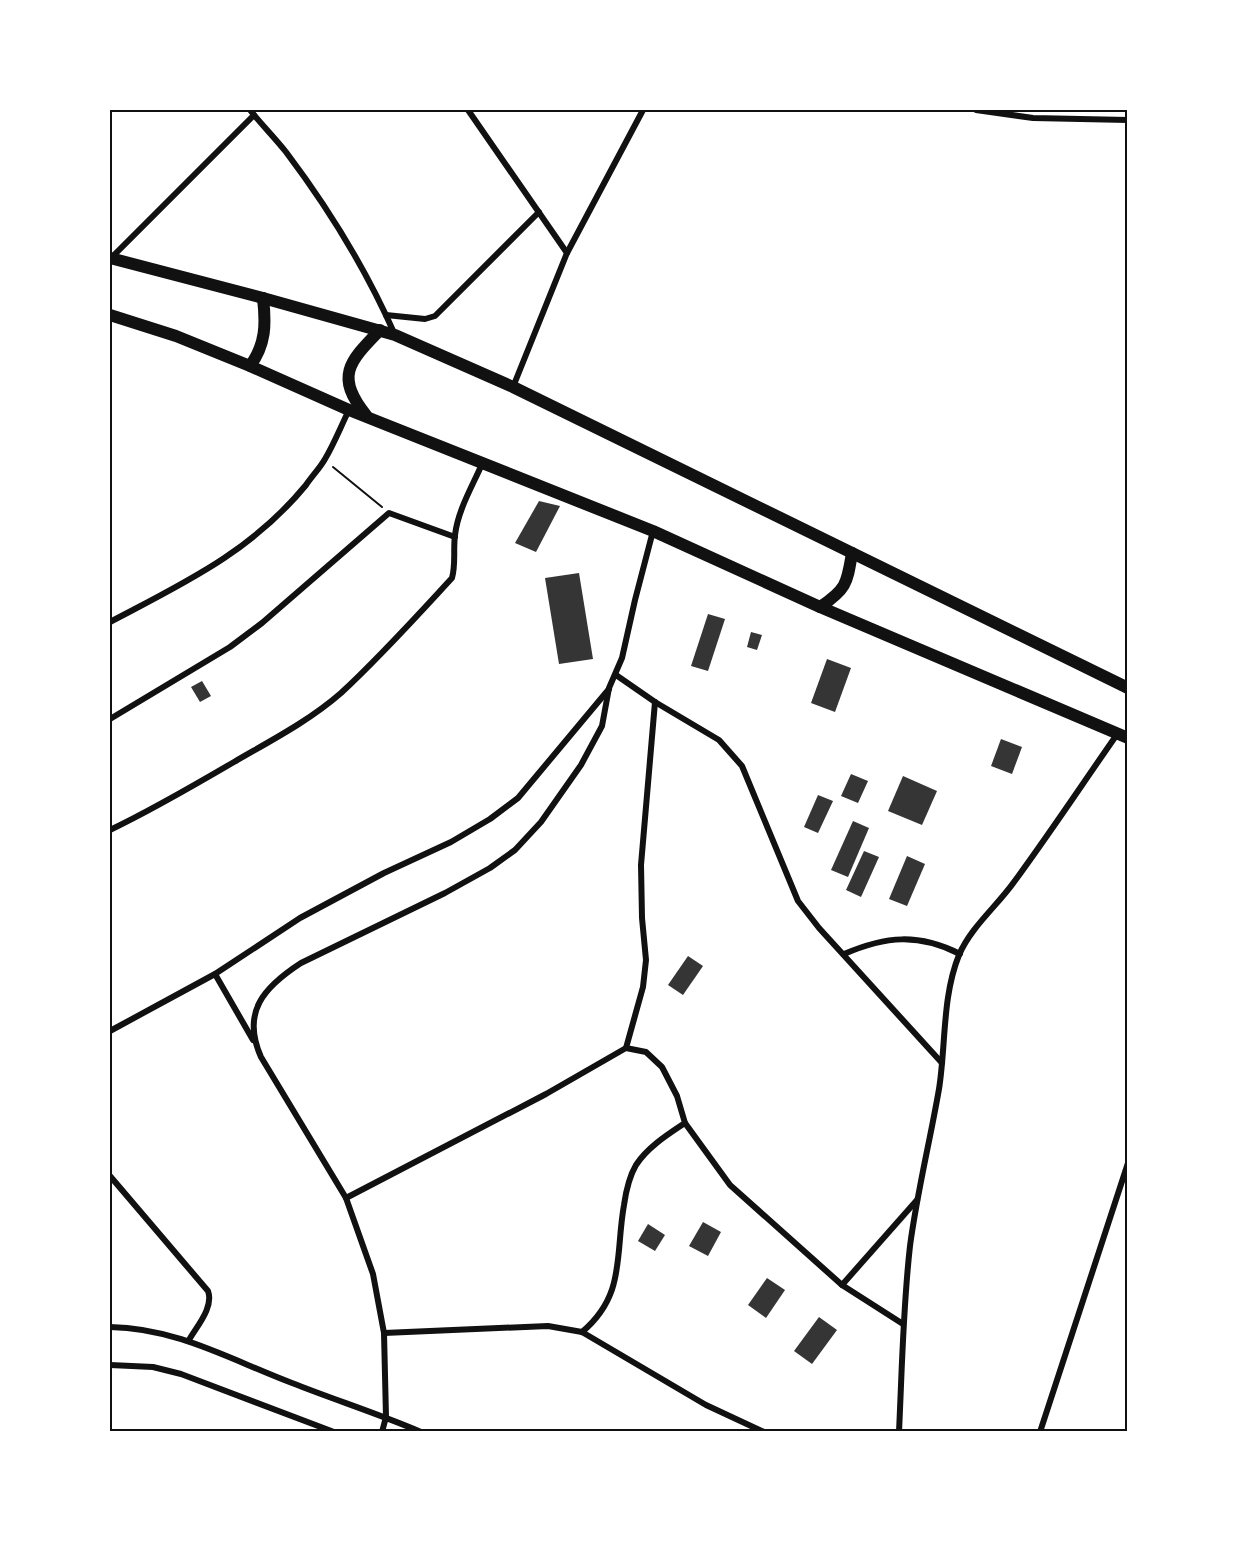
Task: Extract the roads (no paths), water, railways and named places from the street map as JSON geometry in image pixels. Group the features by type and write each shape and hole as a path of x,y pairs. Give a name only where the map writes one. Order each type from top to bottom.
{"main road":[{"path":"110,258 395,335 513,387 1128,688"},
{"path":"250,366 263,344 266,321 263,298"},
{"path":"110,315 176,336 349,410 653,531 820,607 1123,735"},
{"path":"368,417 355,402 348,379 350,365 380,330"},
{"path":"820,607 841,590 848,581 852,552"}],"street":[{"path":"468,110 567,254"},
{"path":"513,387 567,254 643,110"},
{"path":"979,110 1033,118 1128,120"},
{"path":"110,258 252,112 285,152 337,225 360,263 395,335"},
{"path":"386,315 425,319 435,316 539,212"},
{"path":"110,622 199,576 229,557 262,531 325,461 349,410"},
{"path":"110,830 156,807 246,755 304,720 340,693 452,578 459,517 482,464"},
{"path":"110,719 230,647 262,623 389,513 455,537"},
{"path":"110,1031 215,974 300,918 384,873 451,842 490,819 518,798 609,688 616,675 653,531"},
{"path":"616,675 655,702 719,740 742,766 798,901 819,928 942,1063"},
{"path":"255,1043 253,1025 257,1004 283,975 302,963 445,893 490,868 515,850 541,822 581,765 602,726 609,688"},
{"path":"626,1048 643,987 646,960 641,865 655,702"},
{"path":"899,1431 903,1324 917,1199 934,1116 950,988 960,954 968,940 1012,885 1123,735"},
{"path":"844,954 883,941 913,939 939,943 960,954"},
{"path":"215,974 346,1198 373,1274 384,1333 386,1417 382,1431"},
{"path":"346,1198 546,1094 626,1048 646,1052 662,1067 677,1096 685,1123 730,1185 842,1285 903,1324"},
{"path":"582,1332 594,1322 605,1306 616,1282 622,1213 627,1186 636,1165 654,1145 685,1123"},
{"path":"1040,1431 1128,1162"},
{"path":"110,1176 208,1291 209,1304 189,1340"},
{"path":"842,1285 917,1199"},
{"path":"384,1333 548,1326 582,1332 706,1405 764,1431"},
{"path":"110,1327 151,1331 189,1340 291,1383 421,1431"},
{"path":"110,1365 153,1367 182,1374 334,1431"}]}
